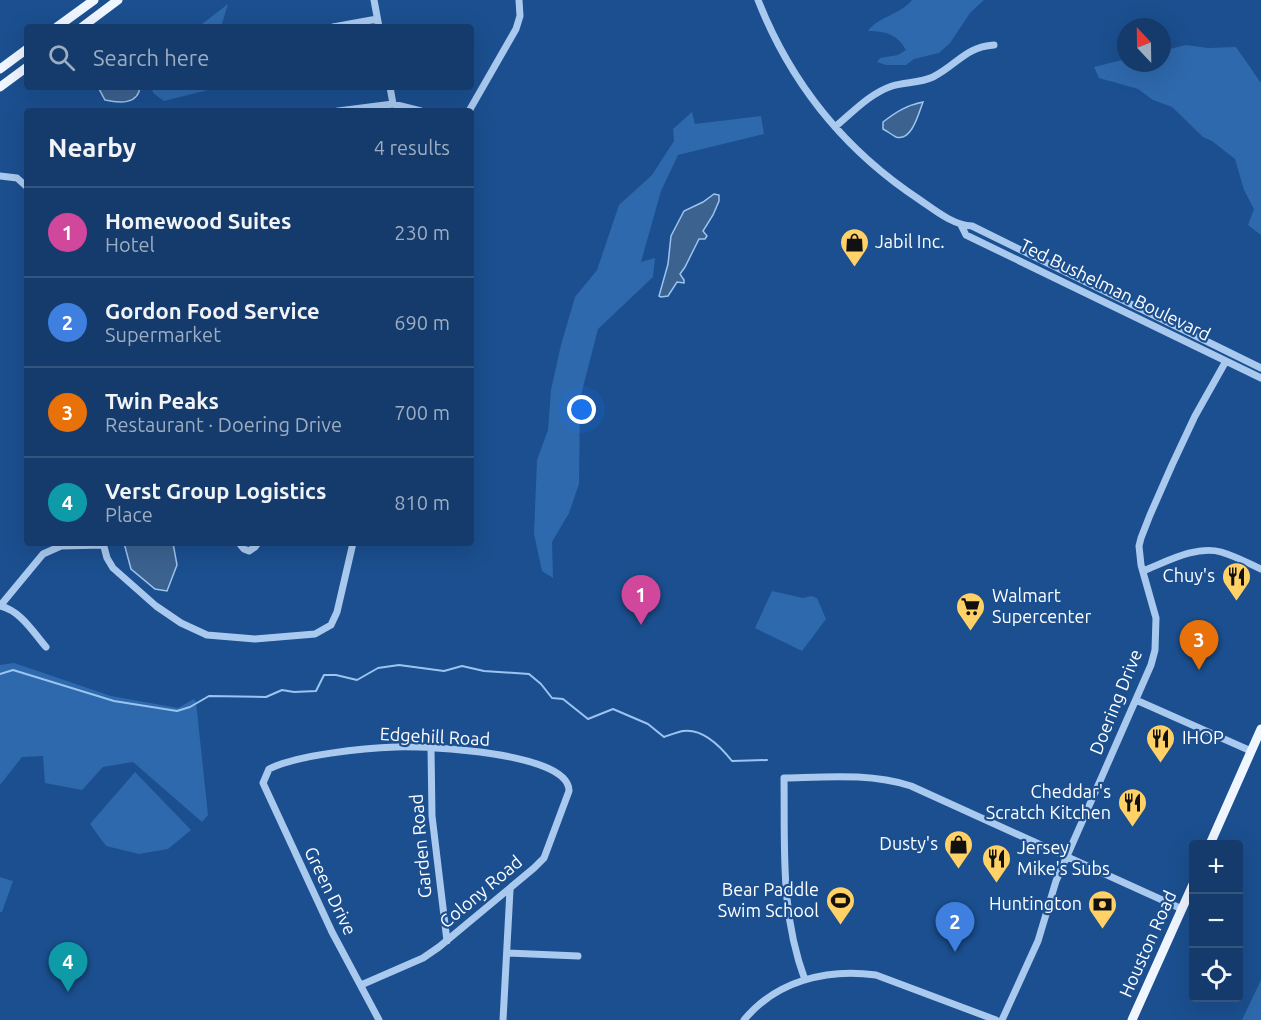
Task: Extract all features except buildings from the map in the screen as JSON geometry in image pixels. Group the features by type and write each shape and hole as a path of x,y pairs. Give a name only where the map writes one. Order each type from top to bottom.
{"main road":[{"path":"61,24 94,0"},
{"path":"86,24 118,0"},
{"path":"0,69 24,51"},
{"path":"0,87 24,69"},
{"path":"1212,840 1261,729"},
{"name":"Houston Road","path":"1132,1020 1189,893"}],"street":[{"path":"374,0 378,23"},
{"path":"471,108 516,29 520,16 519,0"},
{"name":"Ted Bushelman Boulevard","path":"758,0 774,37 806,93 865,158 897,185 961,225 972,226 1261,368"},
{"path":"835,127 876,93 893,86 927,79 980,46 994,45"},
{"path":"391,90 393,104"},
{"path":"362,108 393,104 410,108"},
{"path":"0,176 17,177 24,182"},
{"name":"Ted Bushelman Boulevard","path":"961,225 966,235 1261,378"},
{"name":"Doering Drive","path":"1002,1020 1038,941 1052,891 1151,665 1156,636 1155,612 1143,571 1139,546 1149,514 1195,416 1226,361"},
{"path":"46,647 19,615 13,610 0,606 43,554 61,546"},
{"path":"104,546 113,568 156,606 181,623 207,634 255,639 315,634 331,625 337,612 352,546"},
{"path":"242,546 249,550 256,546"},
{"path":"1143,571 1195,552 1207,550 1220,551 1261,570"},
{"path":"1136,700 1251,752"},
{"name":"Edgehill Road","path":"266,773 275,765 305,758 397,747 473,751 500,755 549,769 567,780"},
{"name":"Garden Road","path":"431,748 432,816 447,941"},
{"name":"Green Drive","path":"266,773 262,783 332,932 379,1020"},
{"path":"805,980 790,930 786,902 784,778 889,779 911,786 1182,909"},
{"name":"Colony Road","path":"361,985 423,958 510,890 544,858 569,791 570,785 567,780"},
{"path":"503,1020 510,890"},
{"path":"507,953 578,956"},
{"path":"744,1020 766,999 805,980 838,972 876,975 996,1020"}],"shaded area":[{"path":"912,0 984,0 970,13 950,43 939,53 914,59 906,65 886,65 877,62 880,58 898,55 906,50 899,40 890,34 868,31"},
{"path":"228,4 222,24 202,24"},
{"path":"1186,45 1208,48 1236,47 1261,83 1261,235 1248,225 1254,209 1244,190 1235,159 1212,141 1203,137 1172,107 1153,100 1138,89 1099,78 1094,67 1117,61 1117,72 1171,72 1171,49"},
{"path":"100,90 139,90 132,100 116,102 105,100"},
{"path":"152,90 208,90 164,101 153,93"},
{"path":"923,102 911,131 906,135 896,137 883,129 883,122 892,115"},
{"path":"692,112 695,124 761,116 764,134 678,155 661,191 641,262 655,258 653,277 598,329 580,399 579,484 569,513 552,542 553,578 542,571 534,534 537,460 548,430 551,390 575,297 597,270 619,205 652,175 674,141 673,129"},
{"path":"714,194 719,195 719,201 703,231 707,236 705,239 699,239 680,274 684,283 677,282 668,296 659,296 668,264 671,236 684,211"},
{"path":"125,546 174,546 177,565 167,591 155,589 131,569"},
{"path":"772,591 803,598 811,596 817,598 826,619 802,651 755,628"},
{"path":"14,663 111,696 178,708 194,699 208,815 202,822 133,762 103,767 82,790 45,783 43,756 22,757 0,785 0,665"},
{"path":"135,772 191,830 168,849 139,854 106,846 90,824"},
{"path":"0,877 13,881 2,912 0,912"},
{"path":"1261,980 1261,1020 1242,1020"}],"waterway":[{"path":"0,674 13,670 114,701 177,711 190,707 209,696 266,697 282,690 316,691 324,675 357,680 378,668 399,665 444,671 462,666 484,671 529,674 552,698 563,699 588,719 613,709 648,724 664,737 683,731 698,732 723,750 732,761 767,760"}],"place":[{"name":"Jabil Inc.","path":"854,268"},
{"name":"Chuy's","path":"1236,602"},
{"name":"Homewood Suites","path":"641,625"},
{"name":"Walmart Supercenter","path":"971,632"},
{"name":"Twin Peaks","path":"1199,670"},
{"name":"IHOP","path":"1161,764"},
{"name":"Cheddar's Scratch Kitchen","path":"1132,828"},
{"name":"Dusty's","path":"959,870"},
{"name":"Jersey Mike's Subs","path":"996,884"},
{"name":"Bear Paddle Swim School","path":"840,926"},
{"name":"Huntington","path":"1103,930"},
{"name":"Gordon Food Service","path":"955,952"},
{"name":"Verst Group Logistics","path":"68,992"}]}
